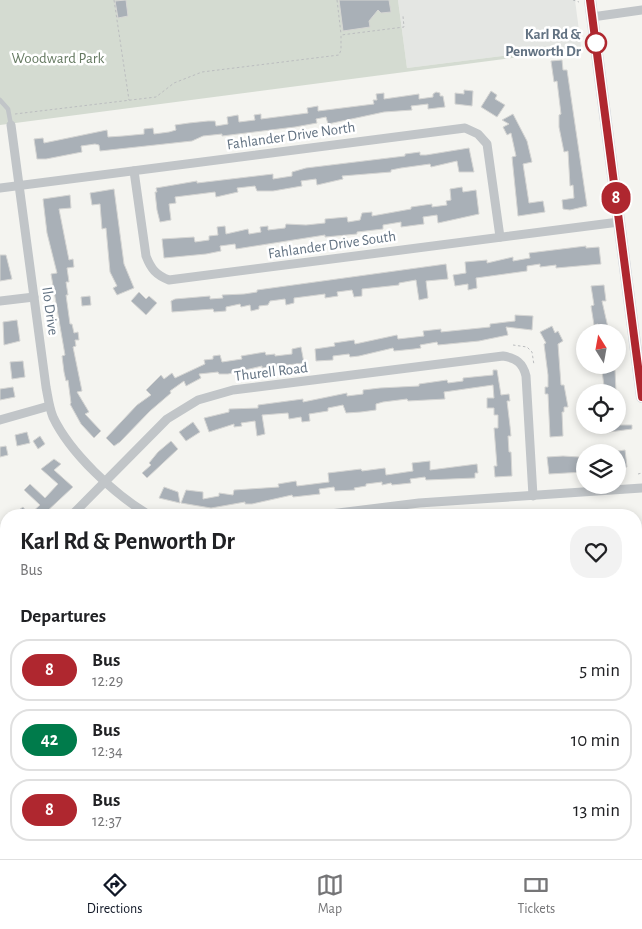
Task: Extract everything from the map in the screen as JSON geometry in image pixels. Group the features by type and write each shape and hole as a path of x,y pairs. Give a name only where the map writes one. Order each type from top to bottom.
{"main road":[{"path":"584,1 592,17 642,397"}],"street":[{"path":"592,17 642,10"},
{"name":"Ilo Drive","path":"11,121 50,406 64,437 105,480 139,509"},
{"name":"Fahlander Drive North","path":"0,188 465,128 478,134 487,144 500,237"},
{"name":"Fahlander Drive South","path":"134,171 146,256 150,267 158,276 169,280 619,222"},
{"path":"0,301 34,296"},
{"name":"Thurell Road","path":"78,509 167,419 184,407 214,394 503,356 518,360 524,367 526,376 533,496"},
{"path":"0,420 50,406"},
{"path":"370,509 419,503 642,488"}],"lane":[{"path":"0,100 8,108 11,121"}],"path":[{"path":"114,0 129,100"},
{"path":"11,121 156,97 174,83 202,72 339,54 342,50 337,0"},
{"path":"573,0 584,1"},
{"path":"341,35 404,27 403,16"},
{"path":"513,346 522,345 530,349 534,365"},
{"path":"638,474 642,473"}],"shaded area":[{"path":"398,0 575,0 581,46 407,68"}],"green space":[{"name":"Woodward Park","path":"0,0 398,0 407,68 581,46 581,49 0,125"}],"building":[{"path":"126,0 128,16 118,18 115,1"},
{"path":"339,0 389,0 391,12 381,13 378,10 369,21 370,27 343,31"},
{"path":"562,60 563,70 567,70 587,206 570,210 563,209 562,200 574,198 573,185 570,186 568,151 564,152 559,127 559,115 561,114 557,81 554,82 551,61"},
{"path":"464,90 473,91 472,106 455,104 455,93 464,94"},
{"path":"491,91 497,95 495,99 505,105 497,117 481,107"},
{"path":"436,92 443,96 445,107 428,109 428,104 411,106 412,110 384,112 328,124 326,117 316,119 317,123 295,127 222,136 222,134 203,136 192,141 100,151 99,145 95,144 81,146 82,152 46,159 37,159 34,139 43,138 44,143 107,130 108,137 123,136 144,134 144,129 153,128 154,134 176,130 175,125 189,123 215,121 216,126 228,124 227,117 238,115 239,122 255,120 254,115 261,114 261,119 308,113 307,108 318,106 318,111 374,104 373,100 377,100 376,94 384,93 384,99 419,94 419,99 433,97 433,94"},
{"path":"513,114 527,141 532,162 523,164 529,203 543,201 545,212 518,216 512,157 516,156 511,133 507,135 503,127 509,124 502,120"},
{"path":"469,148 474,172 459,172 457,161 431,167 430,164 391,170 391,172 342,176 343,179 317,185 316,179 301,181 302,186 273,191 257,191 255,186 237,188 238,192 216,197 215,192 175,197 176,203 169,204 171,220 160,222 157,210 156,188 197,181 197,183 273,174 273,179 292,176 292,172 306,168 405,156 405,154 420,152 420,155 426,155"},
{"path":"462,187 463,192 476,190 479,214 438,223 437,215 423,217 424,224 401,227 401,222 383,225 383,229 357,232 357,234 325,237 325,235 236,249 235,244 220,246 221,251 206,254 164,258 162,239 194,237 195,242 209,240 209,236 218,235 217,227 225,226 226,234 248,229 249,234 261,232 260,227 268,226 268,230 285,228 286,224 306,225 325,223 325,219 347,217 348,222 360,220 362,213 372,212 372,216 411,209 411,207 432,204 432,207 447,205 446,201 451,200 450,189"},
{"path":"114,189 124,264 134,288 117,295 113,288 117,286 110,272 106,228 102,229 100,204 92,205 90,193"},
{"path":"70,195 71,208 59,209 69,260 73,259 74,267 67,268 69,282 66,282 68,295 66,295 70,324 72,324 74,333 78,332 79,340 75,340 76,346 73,347 82,391 77,392 89,412 85,414 101,431 94,438 81,424 70,404 68,380 66,381 62,356 65,355 51,274 57,273 47,233 43,199"},
{"path":"586,246 586,248 599,247 601,264 556,268 556,265 540,267 540,264 527,266 527,271 476,278 477,288 468,290 468,284 455,286 453,275 466,273 465,262 487,260 487,263 513,257 513,261 530,258 529,253"},
{"path":"0,255 6,255 12,279 0,281"},
{"path":"446,264 448,279 426,281 428,298 419,300 416,280 399,283 399,285 362,289 362,296 354,297 352,290 337,292 338,296 325,298 325,294 294,298 294,303 286,305 285,299 270,301 268,305 259,306 259,309 251,311 250,305 241,307 240,304 226,307 226,311 214,312 213,309 172,312 171,301 175,299 210,296 210,299 223,298 222,295 244,294 257,292 257,290"},
{"path":"604,285 606,301 602,301 607,324 594,324 591,306 594,305 591,286"},
{"path":"139,292 146,299 149,296 157,303 146,315 131,301"},
{"path":"90,296 91,305 82,306 81,297"},
{"path":"515,315 533,316 532,330 506,327 508,335 479,341 438,345 437,342 420,345 421,348 394,351 393,348 359,356 350,357 349,354 333,356 333,360 316,361 315,349 335,346 334,343 354,340 355,344 397,335 398,339 424,336 423,331 441,329 441,332 490,327 490,324 515,321"},
{"path":"17,320 20,341 4,345 3,322"},
{"path":"552,326 555,333 558,331 563,341 558,344 561,385 564,385 568,407 564,407 564,412 562,412 563,436 550,437 548,394 545,394 545,387 548,387 544,344 546,343 540,332"},
{"path":"301,347 304,363 262,368 262,366 228,374 219,374 218,372 199,374 201,378 186,386 184,381 170,391 171,393 150,411 120,442 114,446 106,438 137,405 151,395 146,390 161,375 164,379 172,373 175,378 205,364 204,360 213,359 213,356 220,355 222,362 242,359 241,356 265,352 266,355 275,354 275,356 292,354 292,349"},
{"path":"23,361 25,377 12,379 10,362"},
{"path":"493,370 497,370 501,395 509,394 510,401 507,401 511,436 508,436 512,476 495,477 494,466 497,466 494,428 498,428 498,415 494,415 494,408 487,408 487,398 494,398 493,385 444,392 445,399 408,401 407,399 383,402 376,404 376,410 361,412 346,413 343,405 328,408 328,411 309,414 310,421 302,422 301,417 289,419 288,413 262,415 265,434 257,436 255,421 241,423 242,426 234,427 234,424 209,432 204,418 229,412 229,409 258,408 258,405 303,399 303,402 347,393 347,396 363,394 363,390 419,386 419,384 447,380 448,383 463,381 463,378 493,375"},
{"path":"602,374 615,374 616,384 604,384"},
{"path":"13,387 15,397 0,400 0,389"},
{"path":"193,422 200,432 186,441 179,432"},
{"path":"626,425 632,425 632,429 626,430"},
{"path":"27,432 30,443 17,446 15,435"},
{"path":"40,436 45,444 38,449 33,441"},
{"path":"171,441 178,449 147,478 142,473 151,465 149,463 158,452"},
{"path":"6,446 8,455 0,457 0,447"},
{"path":"547,457 576,457 576,472 549,474"},
{"path":"54,459 61,464 54,470 73,487 49,509 36,509 40,505 24,490 30,484 45,498 58,484 41,469"},
{"path":"430,461 430,470 477,464 478,473 475,473 475,478 426,480 425,477 410,479 411,483 382,485 382,482 366,484 366,486 354,488 355,490 335,491 334,487 319,489 320,494 293,497 292,495 252,504 245,504 245,502 211,508 181,503 186,490 203,492 203,499 219,496 219,493 233,495 234,490 279,487 278,484 296,481 297,486 329,482 328,473 385,468 386,475 413,471 412,463"},
{"path":"164,487 178,492 180,503 159,498"}],"bus line":[{"name":"8","path":"590,0 642,397"}],"place":[{"name":"Karl Rd & Penworth Dr","path":"596,43"}]}
